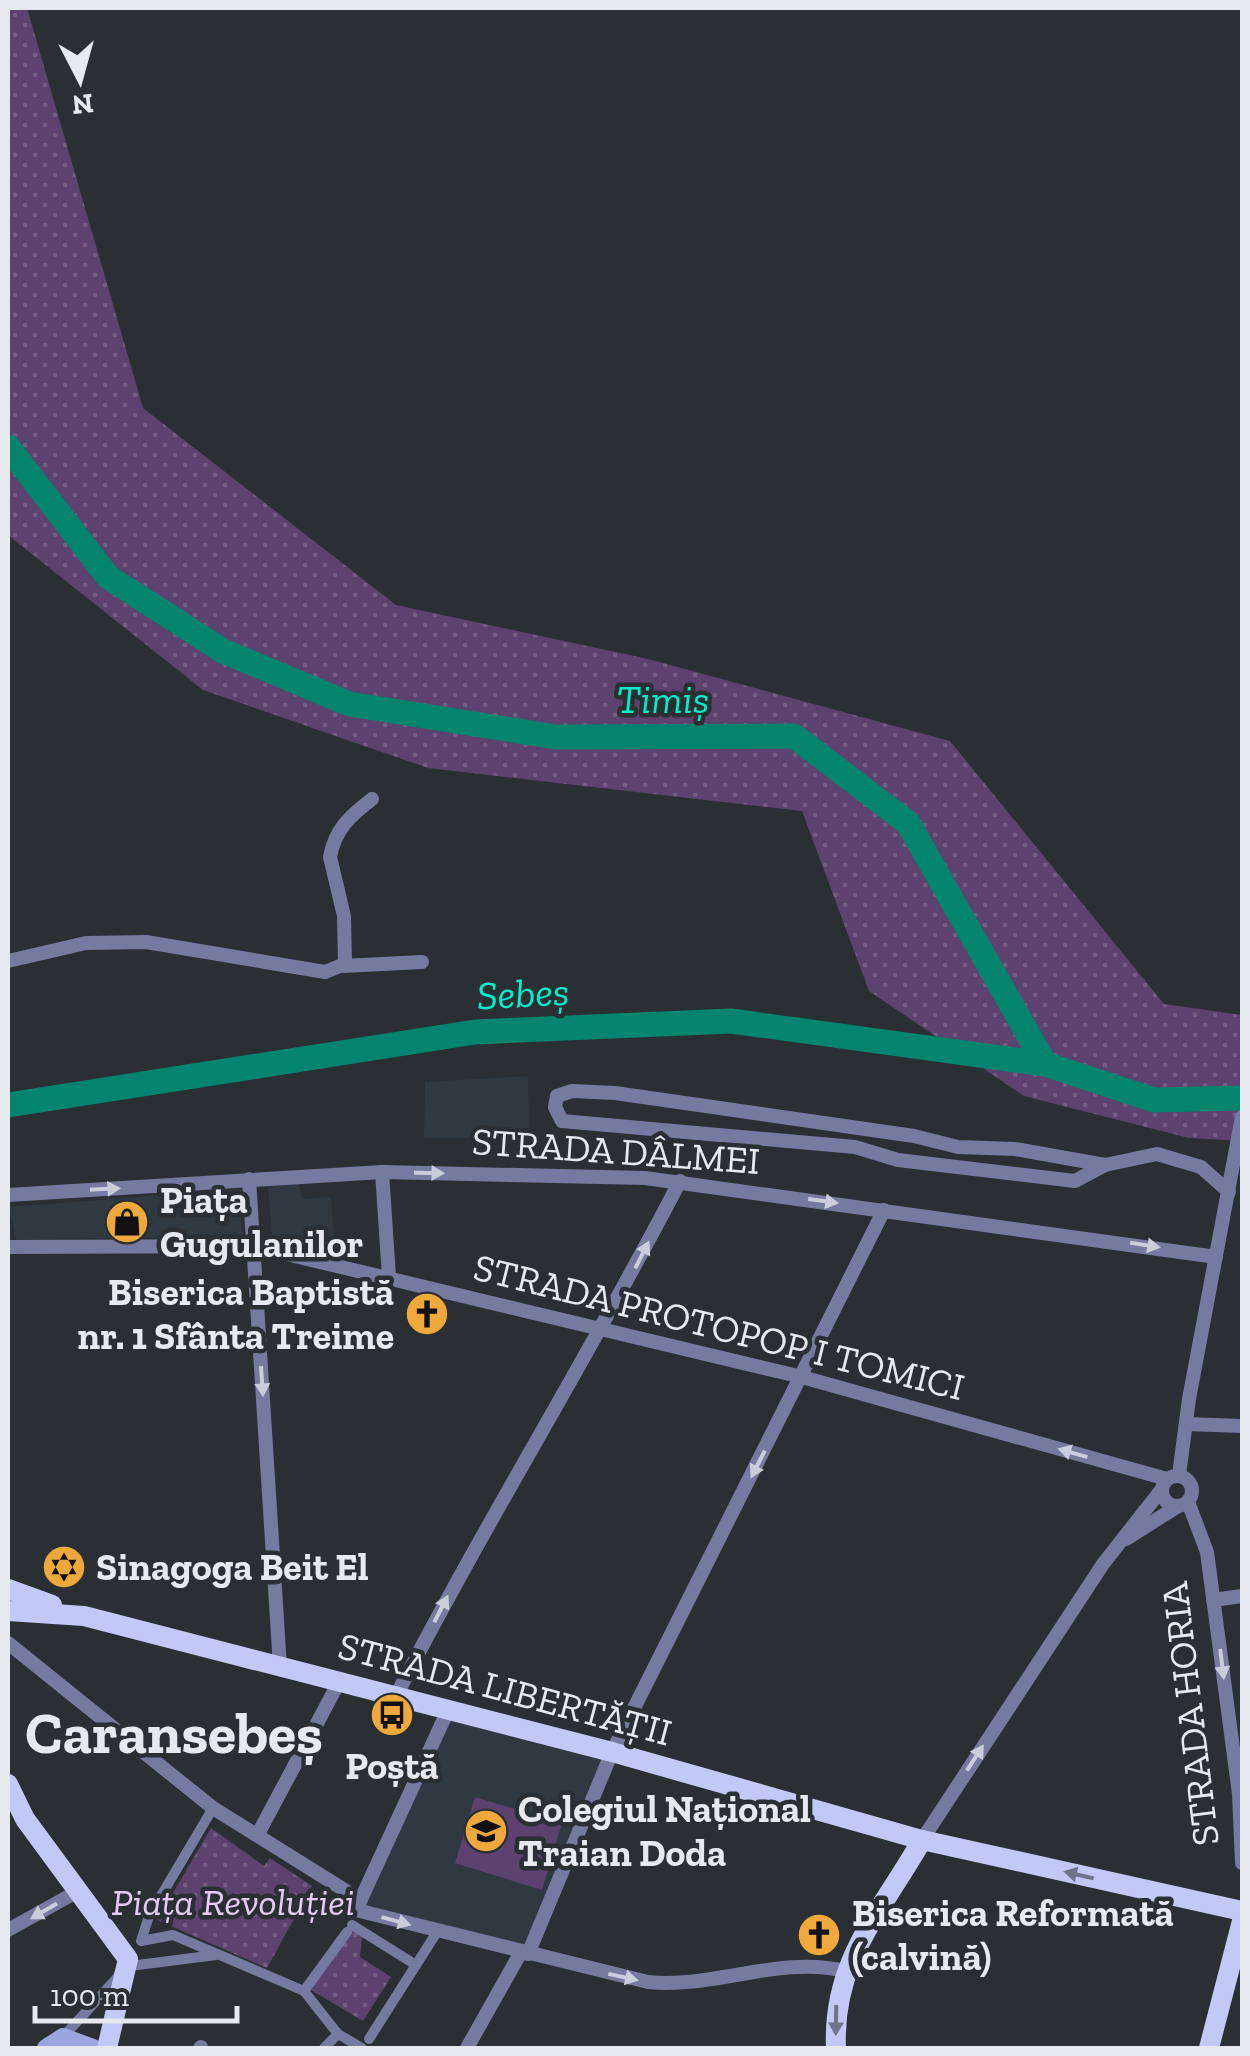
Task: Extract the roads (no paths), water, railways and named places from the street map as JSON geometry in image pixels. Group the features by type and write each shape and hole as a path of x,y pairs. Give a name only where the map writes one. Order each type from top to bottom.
{"main road":[{"name":"STRADA LIBERTĂȚII","path":"8,1588 68,1613 449,1708 922,1840 1242,1911"},
{"name":"STRADA LIBERTĂȚII","path":"8,1611 68,1613"},
{"path":"8,1784 25,1819 120,1945 129,1966 114,2008 108,2048"},
{"path":"836,2048 835,2009 845,1972 922,1840"},
{"path":"1209,2048 1242,1920"},
{"path":"46,2048 63,2037 93,2048"}],"street":[{"path":"343,966 347,940 330,857 332,844 338,829 372,800"},
{"path":"8,961 86,943 121,942 326,972 343,966 422,962"},
{"path":"1105,1164 1015,1148 958,1148 914,1136 615,1092 572,1091 557,1096 555,1107 562,1121 855,1147 898,1160 1075,1180 1105,1164 1157,1154 1202,1167 1229,1192"},
{"path":"1183,1504 1166,1501 1169,1481 1186,1424 1242,1118"},
{"path":"382,1172 388,1277"},
{"name":"STRADA DÂLMEI","path":"8,1195 382,1172 680,1181 1216,1257"},
{"path":"248,1179 280,1667"},
{"path":"396,1696 457,1578 604,1330 680,1181"},
{"path":"467,2048 524,1953 612,1752 884,1210"},
{"name":"STRADA PROTOPOP I TOMICI","path":"8,1248 254,1246 802,1376 1169,1481"},
{"path":"1186,1424 1242,1426"},
{"path":"922,1840 1118,1545 1169,1481"},
{"name":"STRADA HORIA","path":"1169,1481 1191,1484 1183,1504 1203,1537 1239,1794 1242,1862"},
{"path":"1118,1545 1183,1504"},
{"path":"1213,1600 1242,1596"},
{"path":"8,1643 214,1808 346,1892 352,1922 416,1964"},
{"path":"258,1834 339,1682"},
{"path":"304,1992 352,1922 449,1708"},
{"path":"214,1808 149,1916 141,1941 173,1935 304,1992 338,2034 365,2044 437,1932"},
{"path":"8,1930 80,1890"},
{"path":"352,1922 437,1932 622,1978 676,1985 785,1966 845,1972"},
{"path":"63,2037 117,1978 122,1966 217,1955"},
{"path":"324,2048 338,2034"}],"waterway":[{"name":"Timiș","path":"8,447 108,577 223,651 349,704 556,737 794,736 908,823 1045,1064"},
{"name":"Sebeș","path":"8,1105 475,1032 731,1021 1045,1064 1154,1100 1242,1098"}],"place":[{"name":"Piața Gugulanilor","path":"127,1222"},
{"name":"Biserica Baptistă nr. 1 Sfânta Treime","path":"427,1314"},
{"name":"Sinagoga Beit El","path":"64,1567"},
{"name":"Poștă","path":"392,1715"},
{"name":"Colegiul Național Traian Doda","path":"486,1831"},
{"name":"Biserica Reformată (calvină)","path":"819,1935"}],"district":[{"name":"Caransebeș","path":"174,1733"}],"park label":[{"name":"Piața Revoluției","path":"233,1902"}]}
